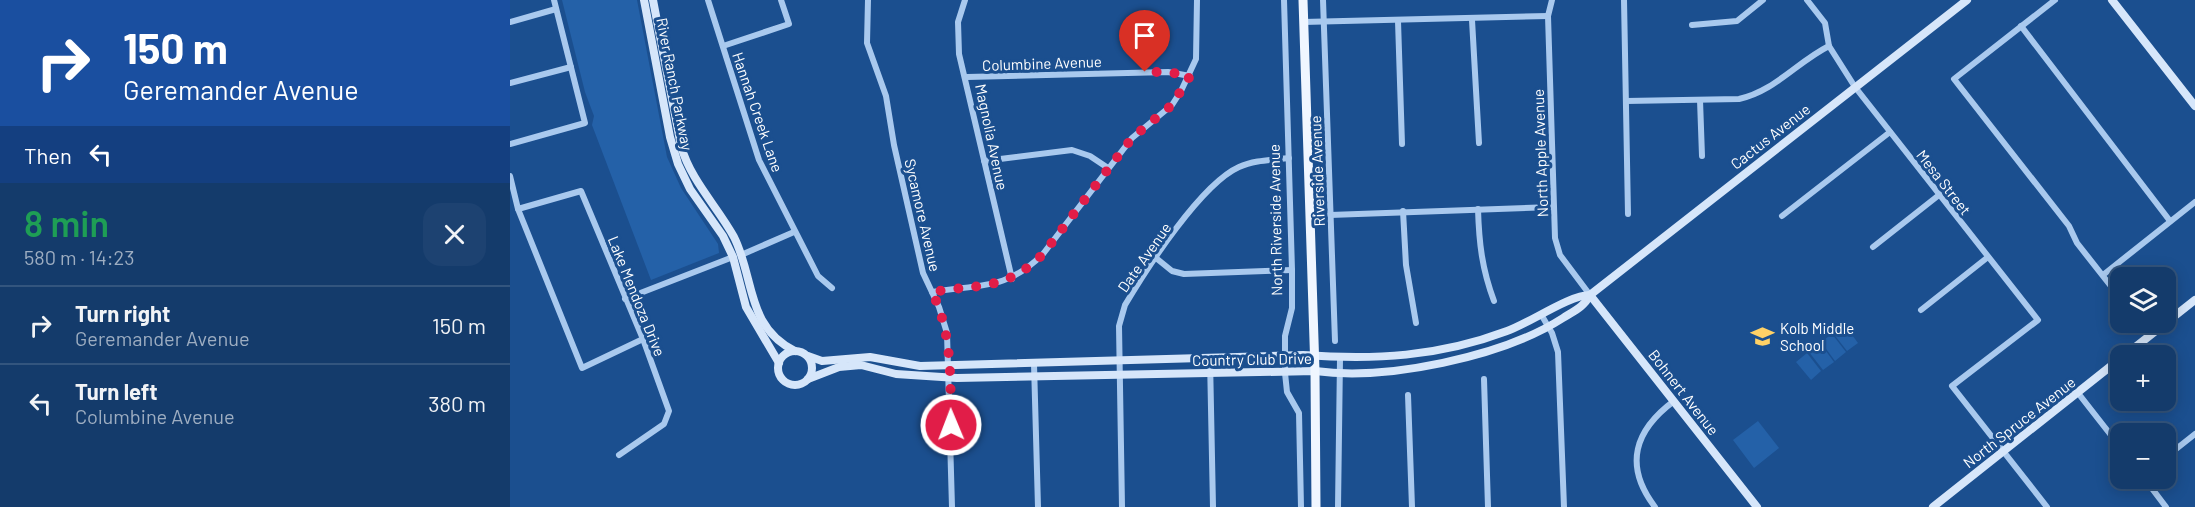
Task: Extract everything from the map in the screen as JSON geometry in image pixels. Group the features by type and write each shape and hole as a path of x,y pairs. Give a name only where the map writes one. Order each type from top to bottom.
{"main road":[{"path":"1303,0 1315,371 1316,507"}],"street":[{"path":"510,144 585,123 554,0"},
{"name":"River Ranch Parkway","path":"644,0 675,155 690,189 737,256 749,313 779,363"},
{"name":"River Ranch Parkway","path":"653,0 684,154 699,185 729,228 750,293 764,322 776,339 795,351"},
{"name":"Hannah Creek Lane","path":"708,0 759,160 818,276 832,288"},
{"path":"723,46 789,24 781,0"},
{"name":"Sycamore Avenue","path":"868,0 867,43 886,96 894,145 919,260 945,321 950,365 952,507"},
{"name":"Magnolia Avenue","path":"965,0 961,8 957,38 1012,279"},
{"path":"932,292 983,286 1012,279 1028,269 1043,254 1132,138 1172,105 1190,76 1197,59 1197,0"},
{"name":"North Riverside Avenue","path":"1284,0 1292,270 1292,308 1285,336 1285,373 1287,393 1299,413 1301,507"},
{"name":"Riverside Avenue","path":"1323,0 1335,341"},
{"name":"North Apple Avenue","path":"1552,0 1548,16 1555,238 1560,255 1590,295"},
{"path":"1624,0 1628,214"},
{"path":"1692,25 1737,21 1763,0"},
{"name":"Mesa Street","path":"1807,0 1825,23 1829,46 1855,87 2038,320 1952,386 2004,451"},
{"name":"Cactus Avenue","path":"1590,295 1967,0"},
{"path":"2055,0 1954,79 2110,284"},
{"path":"2112,0 2195,106"},
{"path":"510,22 556,9"},
{"path":"1303,22 1472,20 1548,16"},
{"path":"1472,20 1479,143"},
{"path":"1398,21 1402,144"},
{"path":"2021,26 2170,221"},
{"path":"1626,101 1739,99 1757,95 1812,55 1829,46"},
{"path":"510,83 571,67"},
{"name":"Columbine Avenue","path":"967,77 1168,72 1190,76"},
{"path":"1700,100 1702,156"},
{"path":"1782,216 1890,132"},
{"path":"984,161 1072,150 1090,156 1108,168"},
{"name":"Date Avenue","path":"1122,507 1119,326 1125,305 1156,258 1209,189 1227,173 1250,162 1289,158"},
{"path":"510,176 518,209 582,368 643,339"},
{"name":"Lake Mendoza Drive","path":"518,209 581,191 643,339 669,411 664,424 619,455"},
{"path":"1873,247 1939,195"},
{"path":"2103,275 2195,202"},
{"path":"1330,215 1553,207"},
{"path":"1478,209 1482,270 1494,301"},
{"path":"1403,211 1406,265 1416,323"},
{"path":"625,299 794,232"},
{"path":"1922,310 1988,257"},
{"path":"1156,258 1172,271 1184,274 1292,270"},
{"name":"Country Club Drive","path":"808,356 822,361 859,357 906,366 1285,356 1344,359 1384,358 1449,348 1507,331 1542,316 1579,295 1590,295 1586,304 1549,327 1465,358 1413,367 1340,373 1315,371 950,377 896,374 861,365 839,368 808,379"},
{"name":"Bohnert Avenue","path":"1590,295 1757,507"},
{"name":"North Spruce Avenue","path":"2138,345 2195,300"},
{"path":"1542,316 1549,327 1558,352 1564,507"},
{"path":"795,351 808,356 812,368 808,379 798,385 786,382 780,375 779,363 784,354 795,351"},
{"path":"1210,359 1213,507"},
{"path":"1338,507 1340,373 1344,359"},
{"path":"1034,364 1038,507"},
{"name":"North Spruce Avenue","path":"1933,507 2110,367"},
{"path":"1484,379 1488,507"},
{"path":"2078,393 2110,434"},
{"path":"1408,395 1412,507"},
{"path":"1655,507 1639,477 1636,451 1653,417 1674,401"},
{"path":"2176,449 2195,434"},
{"path":"2004,451 2047,507"},
{"path":"2152,489 2166,507"}],"shaded area":[{"path":"562,0 637,0 667,157 681,188 718,244 719,253 651,280 592,125 594,116 585,92"},
{"path":"1844,324 1858,343 1847,351 1833,333"},
{"path":"1832,334 1846,352 1835,361 1821,342"},
{"path":"1820,343 1834,362 1823,370 1809,352"},
{"path":"1807,353 1821,371 1811,380 1796,362"},
{"path":"1758,421 1779,448 1754,468 1733,440"}],"place":[{"name":"Kolb Middle School","path":"1762,337"}],"route":[{"path":"951,425 949,344 945,321 932,292 958,287 983,286 1012,279 1028,269 1043,254 1132,138 1172,105 1190,76 1168,72 1145,72"}]}
